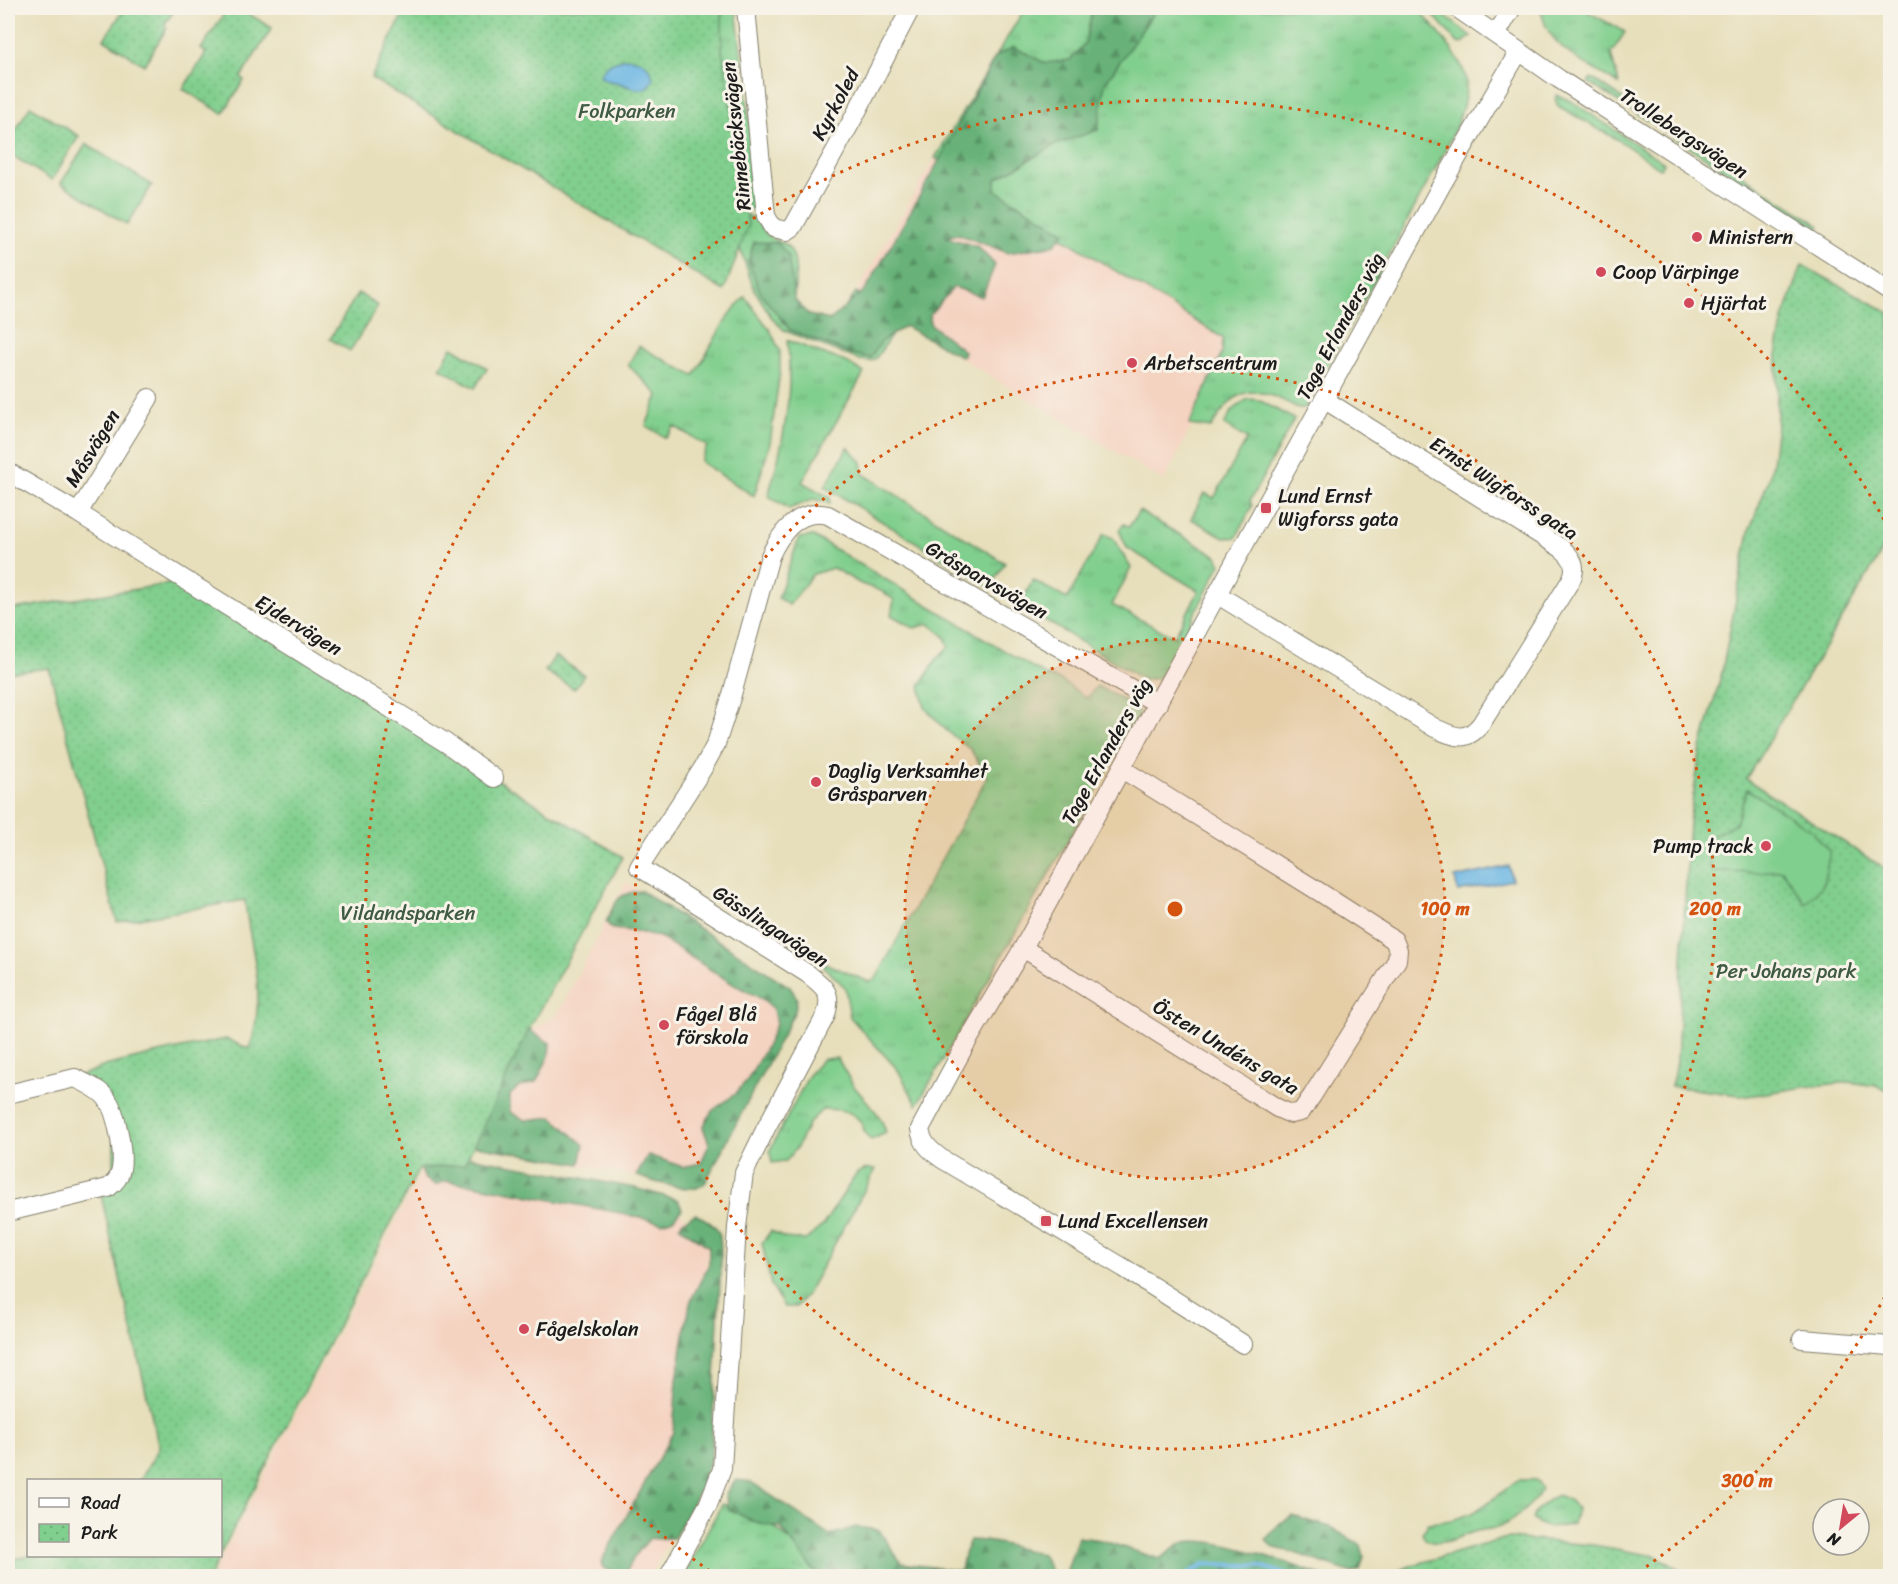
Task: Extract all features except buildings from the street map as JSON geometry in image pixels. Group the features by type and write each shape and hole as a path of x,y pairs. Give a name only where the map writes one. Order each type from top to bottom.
{"street":[{"name":"Rinnebäcksvägen","path":"746,8 766,216 773,228 780,231 787,231 796,221"},
{"name":"Kyrkoled","path":"796,221 911,8"},
{"path":"1496,34 1512,8"},
{"name":"Trollebergsvägen","path":"1466,10 1519,51 1600,105 1890,292"},
{"name":"Tage Erlanders väg","path":"1243,1344 1125,1268 942,1159 932,1152 921,1139 920,1129 964,1047 1023,948 1442,186 1519,51"},
{"name":"Måsvägen","path":"8,472 78,513 149,398"},
{"name":"Ernst Wigforss gata","path":"1218,596 1435,728 1459,737 1469,734 1481,723 1571,580 1574,565 1570,555 1561,548 1325,400"},
{"name":"Ejdervägen","path":"78,513 446,743 494,778"},
{"name":"Gråsparvsvägen","path":"791,524 809,514 819,513 840,520 1158,704"},
{"name":"Gässlingavägen","path":"669,1576 708,1505 722,1469 736,1227 744,1173 830,1003 825,988 807,974 639,867 716,744 770,556 782,533 791,524"},
{"name":"Östen Undéns gata","path":"1023,948 1277,1108 1291,1114 1301,1112 1397,960 1398,950 1394,940 1122,769"},
{"path":"8,1094 75,1078 101,1093 108,1099 114,1114 122,1167 114,1184 100,1191 8,1212"},
{"path":"1802,1339 1890,1346"}],"shaded area":[{"path":"935,158 1233,344 1164,481 855,294"},
{"name":"Fågel Blå förskola","path":"626,882 784,987 793,1010 688,1186 476,1145 527,1034 557,1015"},
{"name":"Fågelskolan","path":"422,1170 667,1205 707,1232 707,1425 704,1477 650,1576 212,1576"}],"green space":[{"path":"125,8 176,8 164,25 167,28 144,65 104,39"},
{"path":"228,8 239,8 272,28 241,77 244,80 223,114 183,89 206,53 201,49"},
{"name":"Folkparken","path":"392,8 722,8 722,50 746,200 748,226 724,291 371,78 403,14"},
{"path":"714,8 736,8 754,161 756,209 740,210"},
{"path":"1025,8 1417,8 1453,51 1466,79 1463,108 1457,124 1392,250 1306,407 1300,409 1271,396 1249,392 1231,402 1211,428 1189,425 1222,353 1223,338 935,158"},
{"path":"1093,8 1157,8 1105,83 1098,130 1055,145 996,179 996,190 1065,232 1054,245 1008,253 958,234 946,237 978,247 995,265 982,297 954,287 930,314 930,324 964,351 962,357 905,326 882,341 870,358 851,354 790,330 761,294 748,262 754,242 777,243 788,255 795,300 809,315 830,320 866,289 996,56 1014,47 1045,63 1070,60 1085,43"},
{"path":"1427,8 1434,8 1471,36 1462,44 1458,43"},
{"path":"1541,8 1581,8 1625,32 1611,54 1619,84 1559,45 1544,22"},
{"path":"1591,78 1820,226 1817,230 1588,82"},
{"path":"1557,95 1571,101 1664,163 1660,168 1618,140 1558,106 1555,99"},
{"path":"30,106 79,136 52,180 8,153 8,143"},
{"path":"86,144 152,185 127,225 61,183"},
{"path":"750,216 756,220 766,234 787,246 792,253 796,276 793,308 832,330 856,292 902,320 876,358 871,361 859,360 784,330 772,318 754,289 737,240 743,217"},
{"name":"Per Johans park","path":"1802,265 1890,313 1890,538 1746,779 1890,872 1890,1091 1876,1086 1850,1082 1747,1096 1671,1086 1677,1062 1689,822 1701,748 1722,672 1749,532 1769,478 1777,424 1777,349 1783,319"},
{"path":"358,293 378,306 350,351 330,339"},
{"path":"745,297 770,330 780,351 780,371 770,443 754,496 702,463 701,460 707,446 674,426 666,438 646,426 658,395 628,365 639,346 694,376 723,325"},
{"path":"787,340 848,363 864,373 802,482 830,498 830,503 814,499 789,509 768,496 786,418 789,379"},
{"path":"452,347 487,368 475,388 440,368"},
{"path":"1247,399 1259,400 1294,419 1250,501 1252,506 1236,538 1224,537 1191,519 1204,493 1214,498 1247,439 1224,425 1232,411"},
{"path":"848,447 862,462 863,474 1005,563 992,584 988,586 825,487"},
{"path":"1139,511 1217,556 1221,564 1163,673 1157,678 1144,680 1020,605 1033,580 1067,599 1104,534 1113,538 1131,568 1112,605 1174,637 1199,591 1127,548 1119,530 1124,524 1129,527"},
{"path":"813,536 1087,698 1097,686 1135,706 1140,714 917,1105 898,1070 850,1017 845,987 824,967 825,963 869,982 875,980 987,777 971,750 947,731 925,708 920,686 936,660 949,646 944,636 929,624 914,628 891,615 894,600 881,591 861,584 833,568 813,574 789,605 778,598 799,538"},
{"name":"Vildandsparken","path":"186,581 494,778 623,857 528,1031 465,1164 419,1169 222,1551 222,1479 141,1479 159,1448 100,1191 114,1184 114,1114 75,1078 105,1066 226,1039 250,1049 256,1019 258,990 245,900 117,922 49,668 8,673 8,610"},
{"path":"555,656 584,675 574,689 545,671"},
{"name":"Pump track","path":"1747,789 1811,830 1830,852 1823,885 1806,904 1782,870 1711,871 1707,839 1736,823"},
{"path":"641,891 790,987 797,998 795,1011 705,1183 697,1188 683,1188 636,1175 648,1155 683,1167 701,1163 709,1144 703,1127 712,1111 735,1094 748,1079 776,1024 773,1009 764,1000 733,984 660,937 612,929 606,922 618,900 626,894"},
{"path":"529,1026 533,1033 550,1043 549,1056 536,1082 519,1087 510,1095 510,1112 525,1120 552,1117 584,1145 580,1164 447,1141"},
{"path":"837,1058 854,1086 878,1115 886,1133 871,1140 855,1116 842,1111 823,1109 809,1123 796,1149 786,1161 772,1163 770,1150 810,1073 823,1059"},
{"path":"443,1152 635,1188 678,1200 682,1209 673,1219 662,1223 474,1185 446,1181 436,1185 425,1179 418,1163"},
{"path":"867,1169 876,1169 807,1294 796,1307 784,1307 771,1285 762,1243 771,1231 784,1238 806,1240 823,1225 857,1173"},
{"path":"695,1214 716,1227 721,1244 711,1456 702,1485 674,1538 649,1539 634,1557 624,1576 603,1568 601,1562 673,1432 677,1380 691,1300 709,1264 709,1247 679,1226"},
{"path":"736,1480 751,1482 830,1535 856,1527 879,1530 901,1563 961,1571 964,1554 970,1540 980,1540 1042,1554 1053,1575 1065,1576 829,1576 813,1570 781,1528 752,1521 727,1508 726,1493"},
{"path":"1518,1480 1536,1480 1542,1489 1530,1505 1512,1520 1498,1527 1444,1542 1425,1540 1422,1533 1429,1523 1468,1515 1487,1504"},
{"path":"1558,1495 1571,1501 1577,1509 1573,1524 1551,1528 1532,1519 1543,1504"},
{"path":"722,1504 772,1525 828,1574 838,1576 683,1576"},
{"path":"1293,1516 1330,1527 1361,1545 1364,1556 1360,1570 1352,1573 1272,1547 1266,1539 1280,1523"},
{"path":"1078,1537 1101,1540 1159,1559 1183,1543 1195,1541 1231,1546 1323,1576 1212,1575 1065,1576"},
{"path":"1507,1538 1593,1545 1656,1556 1691,1576 1385,1576 1413,1565"},
{"path":"27,1556 220,1557 210,1576 8,1576 8,1560"}],"water":[{"path":"628,58 642,61 648,66 653,79 646,88 634,88 600,76 607,66 615,61"},
{"path":"1509,866 1512,880 1458,892 1455,878"}],"waterway":[{"path":"1185,1576 1205,1564 1260,1566 1290,1576"}],"place":[{"name":"Ministern","path":"1697,237"},
{"name":"Coop Värpinge","path":"1601,272"},
{"name":"Hjärtat","path":"1689,303"},
{"name":"Arbetscentrum","path":"1132,363"},
{"name":"Lund Ernst Wigforss gata","path":"1266,508"},
{"name":"Daglig Verksamhet Gråsparven","path":"816,782"},
{"name":"Pump track","path":"1766,846"},
{"name":"Fågel Blå förskola","path":"664,1025"},
{"name":"Lund Excellensen","path":"1046,1221"},
{"name":"Fågelskolan","path":"524,1329"}]}
